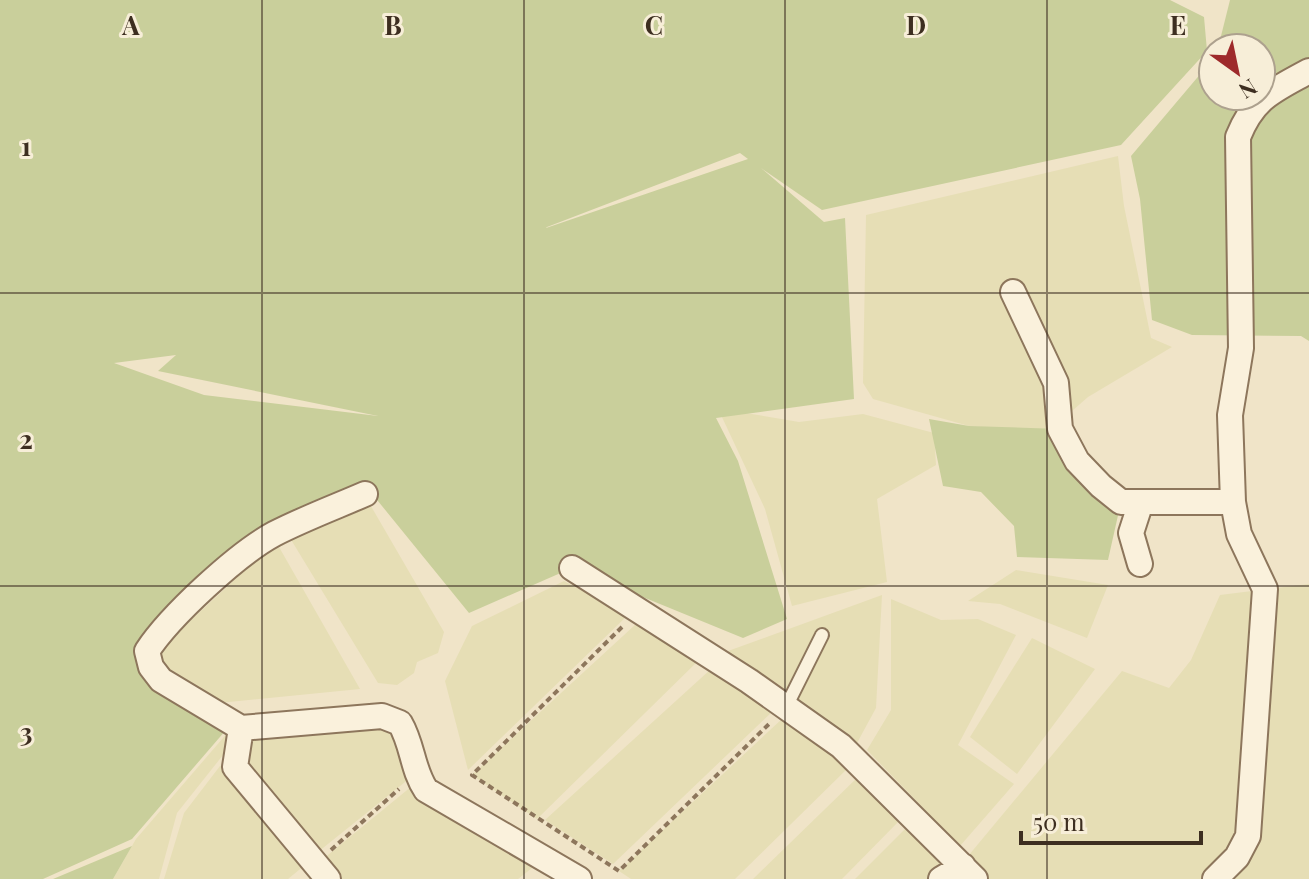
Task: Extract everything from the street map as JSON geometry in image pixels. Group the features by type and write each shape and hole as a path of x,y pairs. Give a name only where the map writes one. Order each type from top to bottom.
{"street":[{"path":"1215,879 1237,857 1248,836 1265,589 1239,534 1233,502 1230,415 1241,348 1238,137 1248,113 1260,99 1309,71"},
{"path":"1013,292 1056,383 1060,429 1077,461 1121,502 1233,502"},
{"path":"365,494 274,534 248,551 160,632 147,651 151,667 161,680 241,728 382,716 400,723 408,736 415,774 426,790 579,879"},
{"path":"1140,564 1131,533 1141,502"},
{"path":"572,568 841,746 969,873"},
{"path":"241,728 235,767 322,872"},
{"path":"941,879 969,873"}],"lane":[{"path":"786,707 822,635"}],"path":[{"path":"639,610 472,775 619,871 786,707"},
{"path":"322,872 415,774"}],"shaded area":[{"path":"1118,156 1124,206 1151,338 1172,347 1088,397 1048,432 969,426 873,399 863,383 866,215"},
{"path":"746,413 799,422 863,414 934,433 936,465 877,499 887,582 792,606 765,509 721,415"},
{"path":"368,501 444,632 438,653 417,662 414,673 397,685 378,683 290,538"},
{"path":"279,547 360,689 219,703 177,682 159,659 164,645 256,560"},
{"path":"1016,570 1108,585 1087,638 1000,604 968,601"},
{"path":"564,581 628,615 468,770 445,681 472,626"},
{"path":"1309,584 1309,879 949,879 1122,671 1169,688 1191,660 1220,595"},
{"path":"882,595 876,708 857,743 786,707 728,651"},
{"path":"891,599 941,620 978,619 1016,635 958,745 1014,784 960,846 867,750 891,710"},
{"path":"636,624 699,660 537,819 472,775"},
{"path":"1032,638 1095,669 1017,774 970,737"},
{"path":"711,669 774,710 613,864 545,820"},
{"path":"783,718 839,758 847,769 735,879 631,879 619,871"},
{"path":"389,726 415,774 318,852 241,762 249,735"},
{"path":"229,731 223,755 177,813 159,879 113,879 136,839"},
{"path":"220,766 229,769 305,865 288,879 164,879 184,813"},
{"path":"859,776 901,819 842,879 753,879"},
{"path":"412,786 423,798 532,868 518,879 340,879 323,859"},
{"path":"907,827 943,861 929,879 855,879"}],"green space":[{"path":"0,0 1170,0 1204,17 1205,32 1197,32 1197,62 1121,145 822,210 761,168 824,222 845,218 854,399 716,418 738,461 787,619 743,638 572,568 469,613 369,490 269,537 147,651 162,688 232,723 132,839 43,879 0,879","holes":["740,153 748,159 546,228","176,355 158,371 378,416 204,395 114,363"]},
{"path":"1230,0 1309,0 1309,341 1301,336 1192,335 1152,320 1140,199 1131,156 1197,78 1197,112 1277,112 1277,32 1222,32"},
{"path":"929,419 969,426 1060,429 1121,502 1108,560 1017,557 1014,526 981,492 943,486"},
{"path":"132,846 113,879 53,879"}]}
